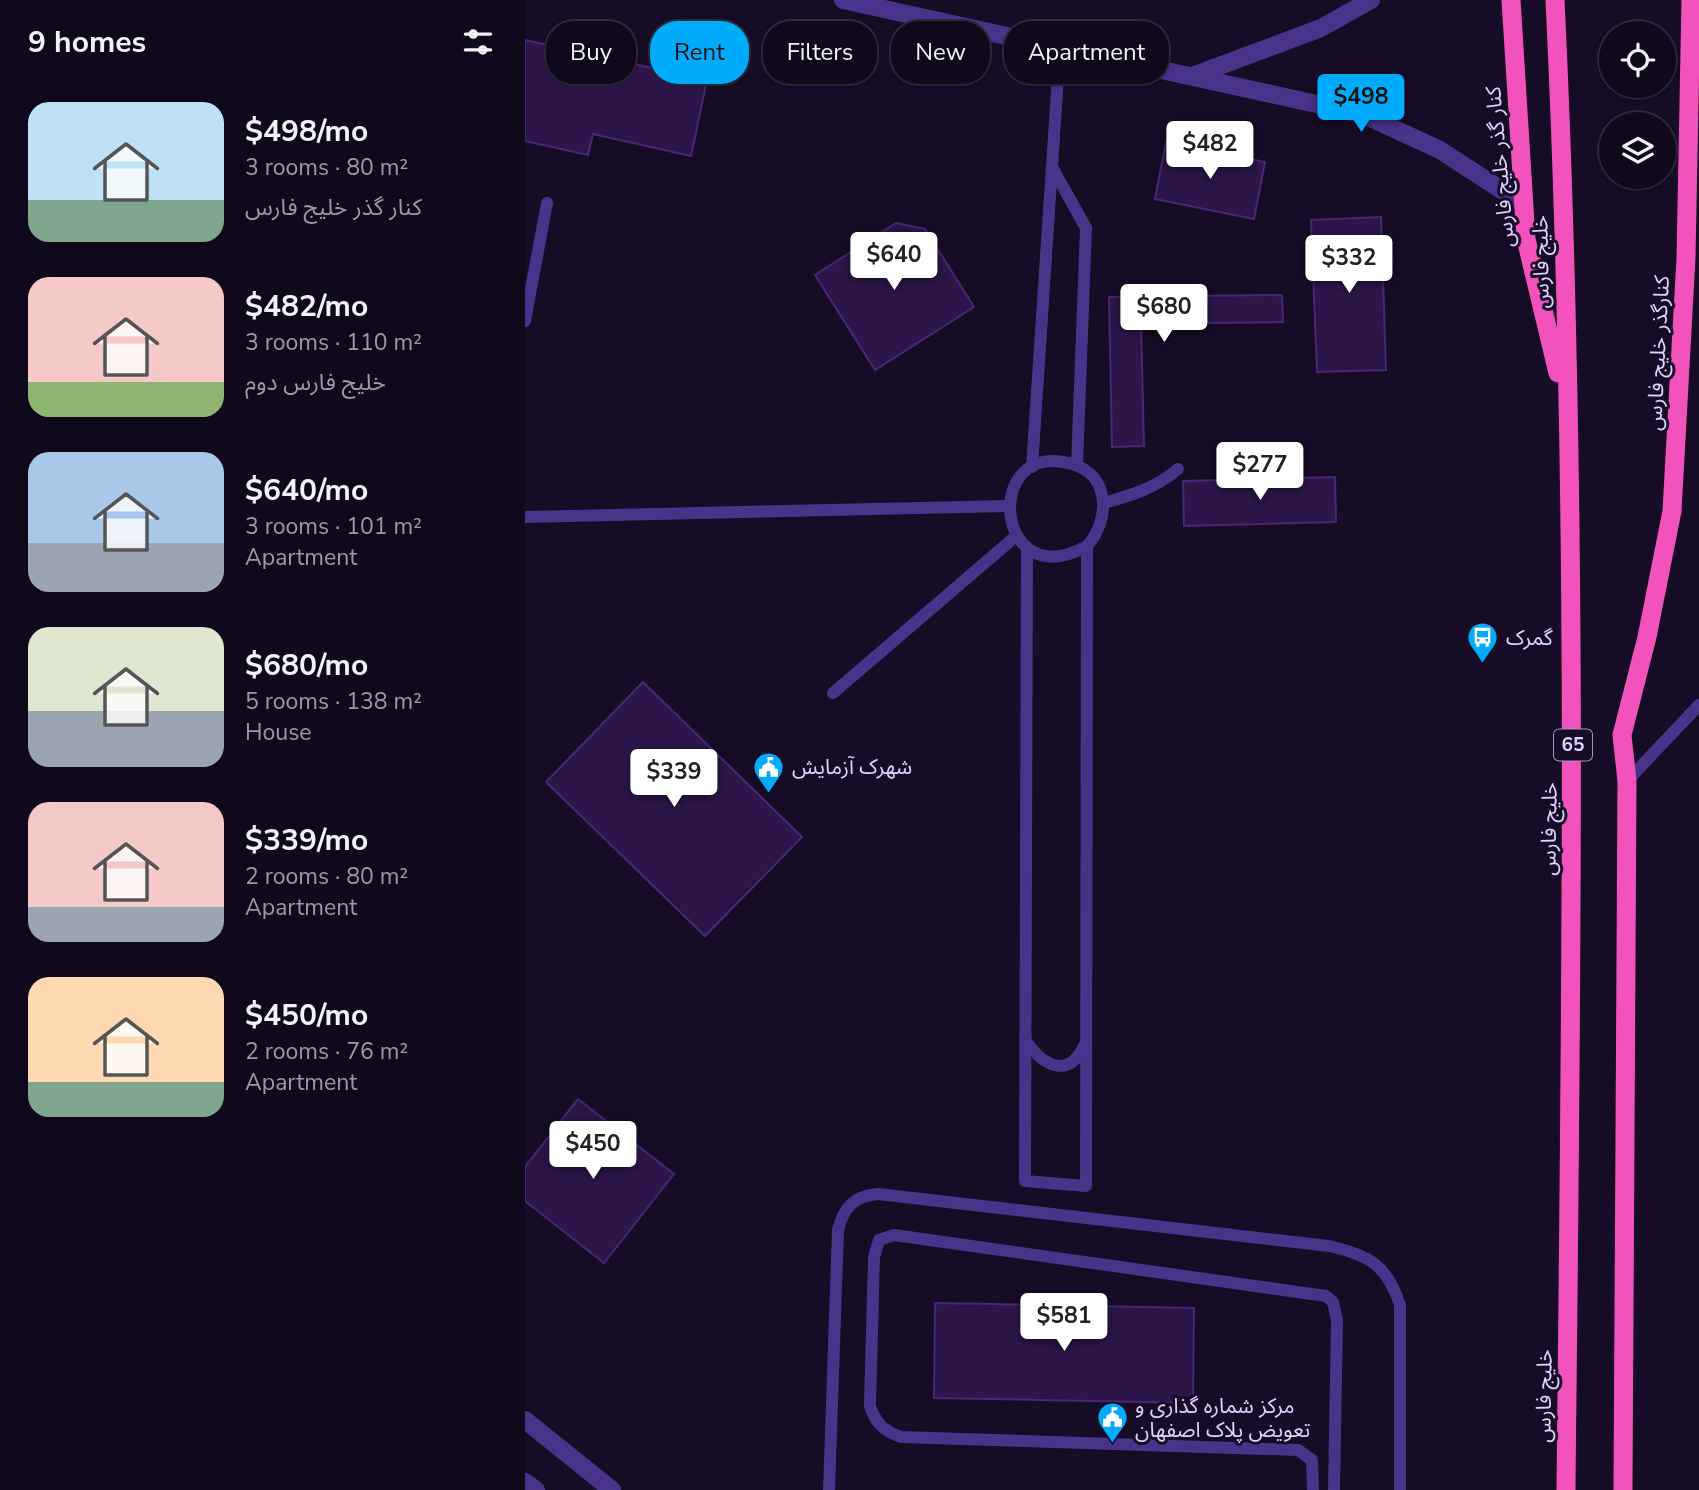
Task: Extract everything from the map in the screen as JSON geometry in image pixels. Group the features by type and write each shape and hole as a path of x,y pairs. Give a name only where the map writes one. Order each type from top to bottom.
{"highway":[{"name":"کنار گذر خلیج فارس","path":"1511,0 1526,239 1567,409"},
{"name":"خلیج فارس","path":"1555,0 1573,722 1566,1490"},
{"name":"کنارگذر خلیج فارس","path":"1627,781 1622,735 1647,638 1672,511 1693,266 1691,0"},
{"name":"65","path":"1623,1490 1627,781"}],"street":[{"path":"842,0 1004,35"},
{"path":"1195,75 1321,28 1371,0"},
{"path":"1169,70 1362,114 1440,150 1523,204"},
{"path":"525,1420 612,1490"},
{"path":"525,1482 536,1490"}],"lane":[{"path":"1032,467 1058,84"},
{"path":"1052,166 1086,228 1077,465"},
{"path":"525,321 547,203"},
{"path":"1046,461 1077,465 1091,475 1100,488 1104,519 1098,534 1087,546 1057,557 1027,547 1016,536 1010,522 1008,506 1011,491 1019,477 1046,461"},
{"path":"1104,503 1140,493 1162,482 1178,469"},
{"path":"525,517 1008,506"},
{"path":"833,693 1016,536"},
{"path":"1027,547 1025,1181 1086,1186 1087,546"},
{"path":"1627,781 1699,705"},
{"path":"1026,1041 1045,1062 1056,1067 1069,1064 1080,1055 1086,1042"},
{"path":"829,1490 838,1230 842,1215 851,1203 862,1195 878,1194 1329,1246 1353,1251 1375,1262 1393,1283 1400,1305 1400,1490"},
{"path":"1313,1490 1312,1461 1298,1450 901,1437 889,1432 874,1417 870,1406 874,1257 879,1240 894,1235 1326,1296 1333,1302 1337,1320 1334,1490"}],"building":[{"path":"525,40 546,45 546,84 636,84 636,64 650,67 650,84 706,84 691,156 593,134 588,155 525,141"},
{"path":"1166,142 1265,162 1254,219 1155,199"},
{"path":"1381,217 1386,370 1317,372 1311,220"},
{"path":"896,223 925,229 974,307 875,370 815,275"},
{"path":"1282,295 1283,322 1141,324 1144,446 1112,447 1109,297"},
{"path":"1335,477 1336,522 1184,526 1183,481"},
{"path":"643,682 802,837 705,936 546,782"},
{"path":"578,1099 674,1174 604,1263 525,1201 525,1167"},
{"path":"935,1303 1194,1308 1193,1403 934,1398"}],"place":[{"name":"گمرک","path":"1483,665"},
{"name":"شهرک آزمایش","path":"769,794"},
{"name":"مرکز شماره گذاری و تعویض پلاک اصفهان","path":"1112,1445"}]}
